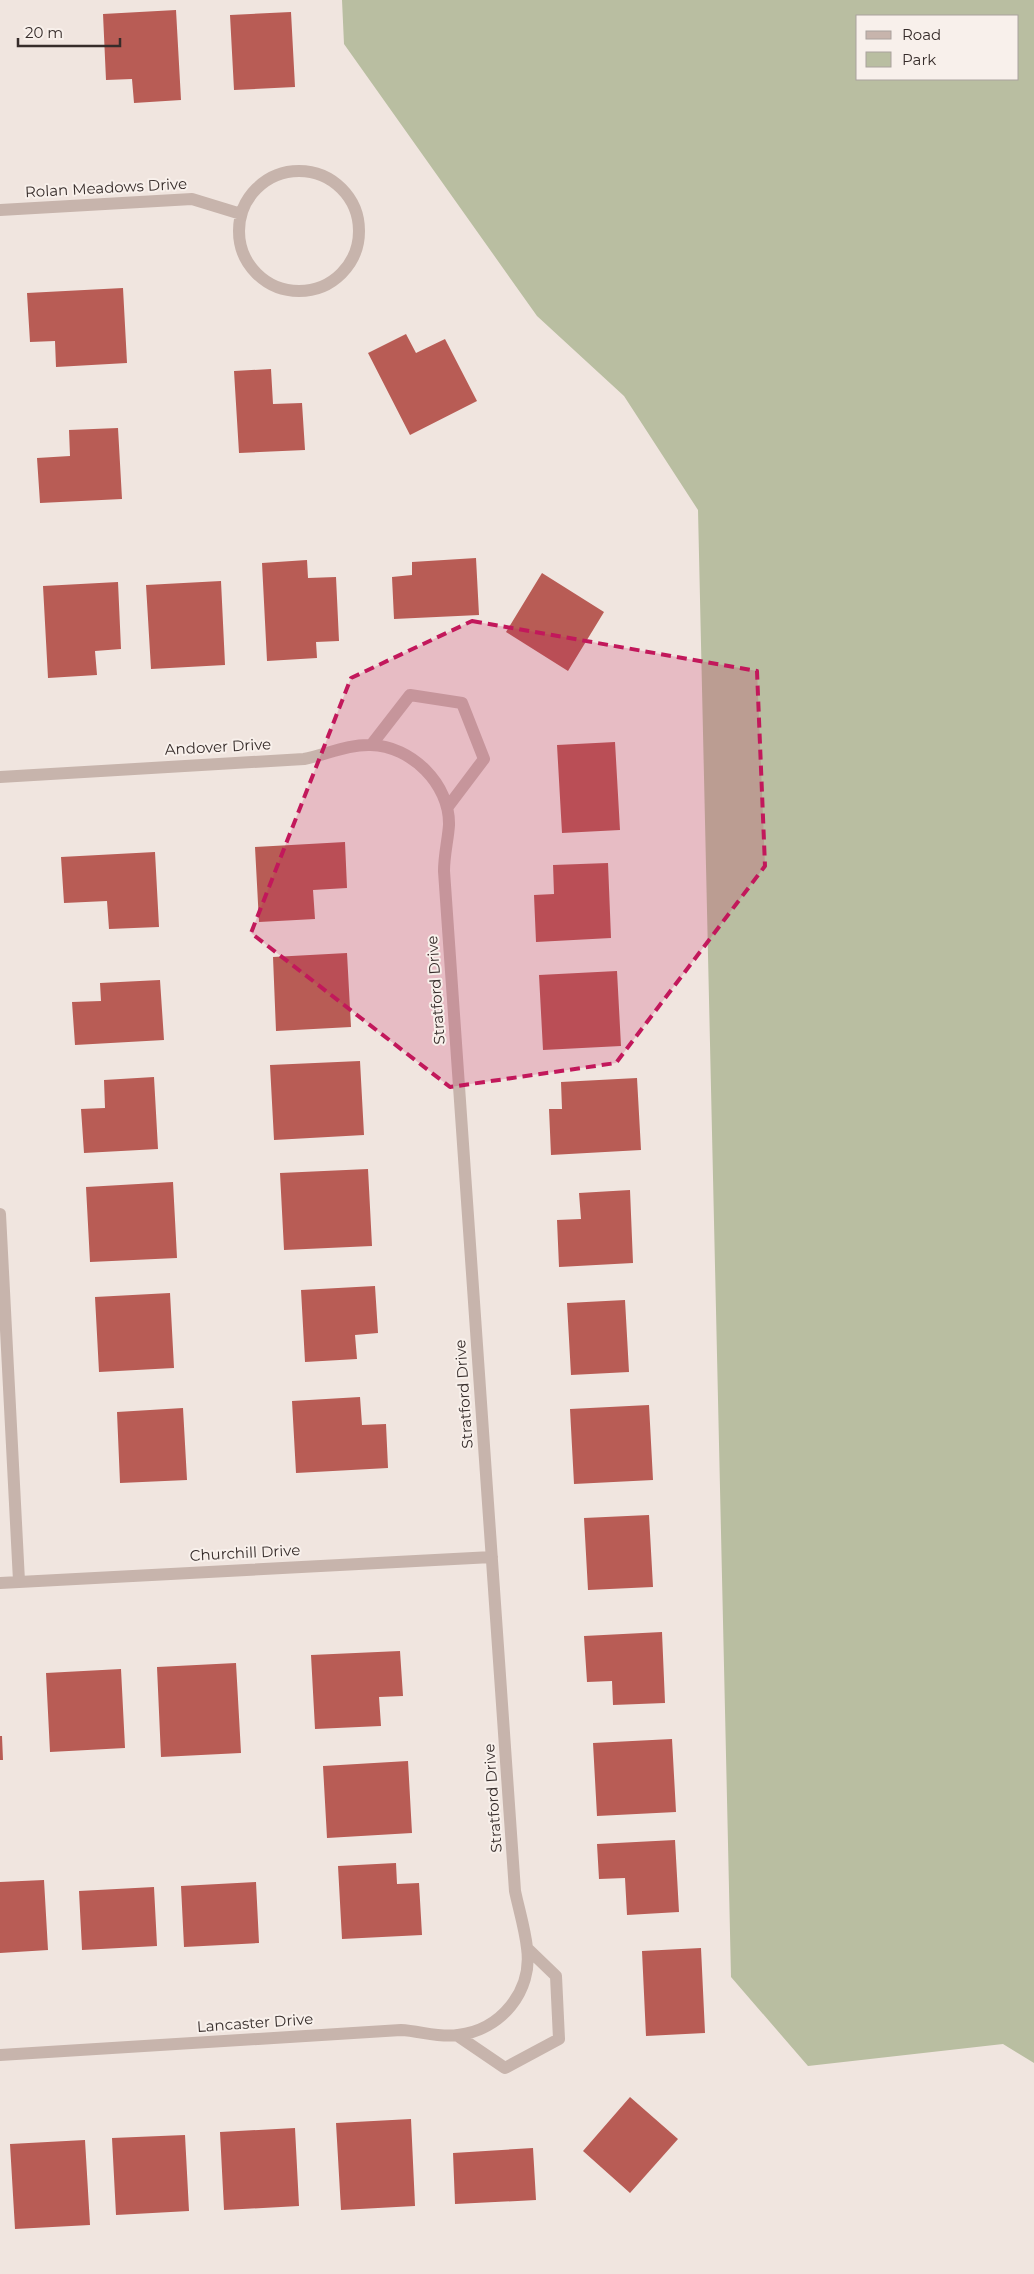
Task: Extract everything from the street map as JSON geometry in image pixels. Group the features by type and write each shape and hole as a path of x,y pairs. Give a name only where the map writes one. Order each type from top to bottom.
{"street":[{"path":"308,171 325,176 340,186 351,199 357,214 360,230 358,246 352,261 343,274 330,284 315,290 297,292 280,289 263,280 251,267 242,251 239,233 241,214 248,198 260,185 283,174 308,171"},
{"name":"Rolan Meadows Drive","path":"0,210 192,199 241,214"},
{"path":"372,744 410,695 462,704 484,759 447,808"},
{"name":"Andover Drive","path":"0,777 304,759 329,754 353,746 372,744 405,754 428,773"},
{"name":"Stratford Drive","path":"428,773 441,791 447,808 449,825 444,848 444,870 492,1557 516,1891 528,1949 527,1972 520,1993 506,2012"},
{"path":"0,1214 20,1581"},
{"name":"Churchill Drive","path":"0,1583 492,1557"},
{"path":"458,2036 505,2068 560,2039 556,1976 528,1949"},
{"name":"Lancaster Drive","path":"0,2055 401,2030 458,2036 480,2030 506,2012"}],"highlighted area":[{"path":"472,621 757,671 765,866 616,1063 450,1087 251,933 351,678"}],"green space":[{"path":"342,0 1034,0 1034,2063 1003,2044 808,2066 731,1977 698,510 624,396 537,316 344,44"}],"building":[{"path":"176,10 181,100 134,103 132,79 106,80 103,14"},
{"path":"291,12 295,87 234,90 230,15"},
{"path":"123,288 127,363 56,367 55,341 30,342 27,293"},
{"path":"406,334 416,353 445,339 477,401 410,435 368,353"},
{"path":"271,369 273,404 302,403 305,450 239,453 234,371"},
{"path":"118,428 122,499 40,503 37,458 70,456 69,430"},
{"path":"476,558 479,615 394,619 392,577 412,575 412,562"},
{"path":"307,560 308,578 336,577 339,641 316,642 317,658 267,661 262,563"},
{"path":"542,573 604,612 568,671 506,632"},
{"path":"221,581 225,665 151,669 146,585"},
{"path":"118,582 121,649 95,651 97,675 48,678 43,586"},
{"path":"615,742 620,830 562,833 557,745"},
{"path":"345,842 347,888 313,890 315,919 259,922 255,847"},
{"path":"155,852 159,927 109,929 107,901 64,903 61,857"},
{"path":"608,863 611,938 536,942 534,895 554,894 553,865"},
{"path":"347,953 351,1027 276,1031 273,957"},
{"path":"617,971 621,1046 543,1050 539,975"},
{"path":"160,980 164,1040 75,1045 72,1002 101,1001 100,983"},
{"path":"360,1061 364,1135 274,1140 270,1065"},
{"path":"154,1077 158,1149 84,1153 81,1109 105,1108 104,1080"},
{"path":"637,1078 641,1150 551,1155 549,1109 562,1109 561,1082"},
{"path":"368,1169 372,1246 284,1250 280,1173"},
{"path":"173,1182 177,1258 90,1262 86,1187"},
{"path":"630,1190 633,1263 559,1267 557,1220 581,1219 579,1193"},
{"path":"375,1286 378,1333 355,1335 357,1359 305,1362 301,1290"},
{"path":"170,1293 174,1368 99,1372 95,1297"},
{"path":"625,1300 629,1372 571,1375 567,1303"},
{"path":"360,1397 362,1425 386,1424 388,1468 296,1473 292,1401"},
{"path":"649,1405 653,1480 574,1484 570,1409"},
{"path":"183,1408 187,1480 120,1483 117,1412"},
{"path":"649,1515 653,1587 588,1590 584,1518"},
{"path":"662,1632 665,1703 613,1705 612,1681 587,1682 584,1636"},
{"path":"400,1651 403,1696 379,1697 381,1726 315,1729 311,1655"},
{"path":"236,1663 241,1753 161,1757 157,1667"},
{"path":"121,1669 125,1748 50,1752 46,1673"},
{"path":"0,1736 2,1736 3,1760 0,1760"},
{"path":"672,1739 676,1812 597,1816 593,1743"},
{"path":"408,1761 412,1833 327,1838 323,1766"},
{"path":"675,1840 679,1912 627,1915 625,1878 599,1879 597,1844"},
{"path":"396,1863 397,1884 419,1883 422,1935 342,1939 338,1866"},
{"path":"44,1880 48,1950 0,1953 0,1882"},
{"path":"256,1882 259,1943 184,1947 181,1886"},
{"path":"154,1887 157,1946 82,1950 79,1891"},
{"path":"701,1948 705,2033 646,2036 642,1951"},
{"path":"630,2097 678,2139 630,2193 583,2151"},
{"path":"411,2119 415,2206 341,2210 336,2123"},
{"path":"295,2128 299,2206 224,2210 220,2132"},
{"path":"185,2135 189,2211 116,2215 112,2138"},
{"path":"85,2140 90,2225 15,2229 10,2144"},
{"path":"533,2148 536,2200 455,2204 453,2153"}]}
